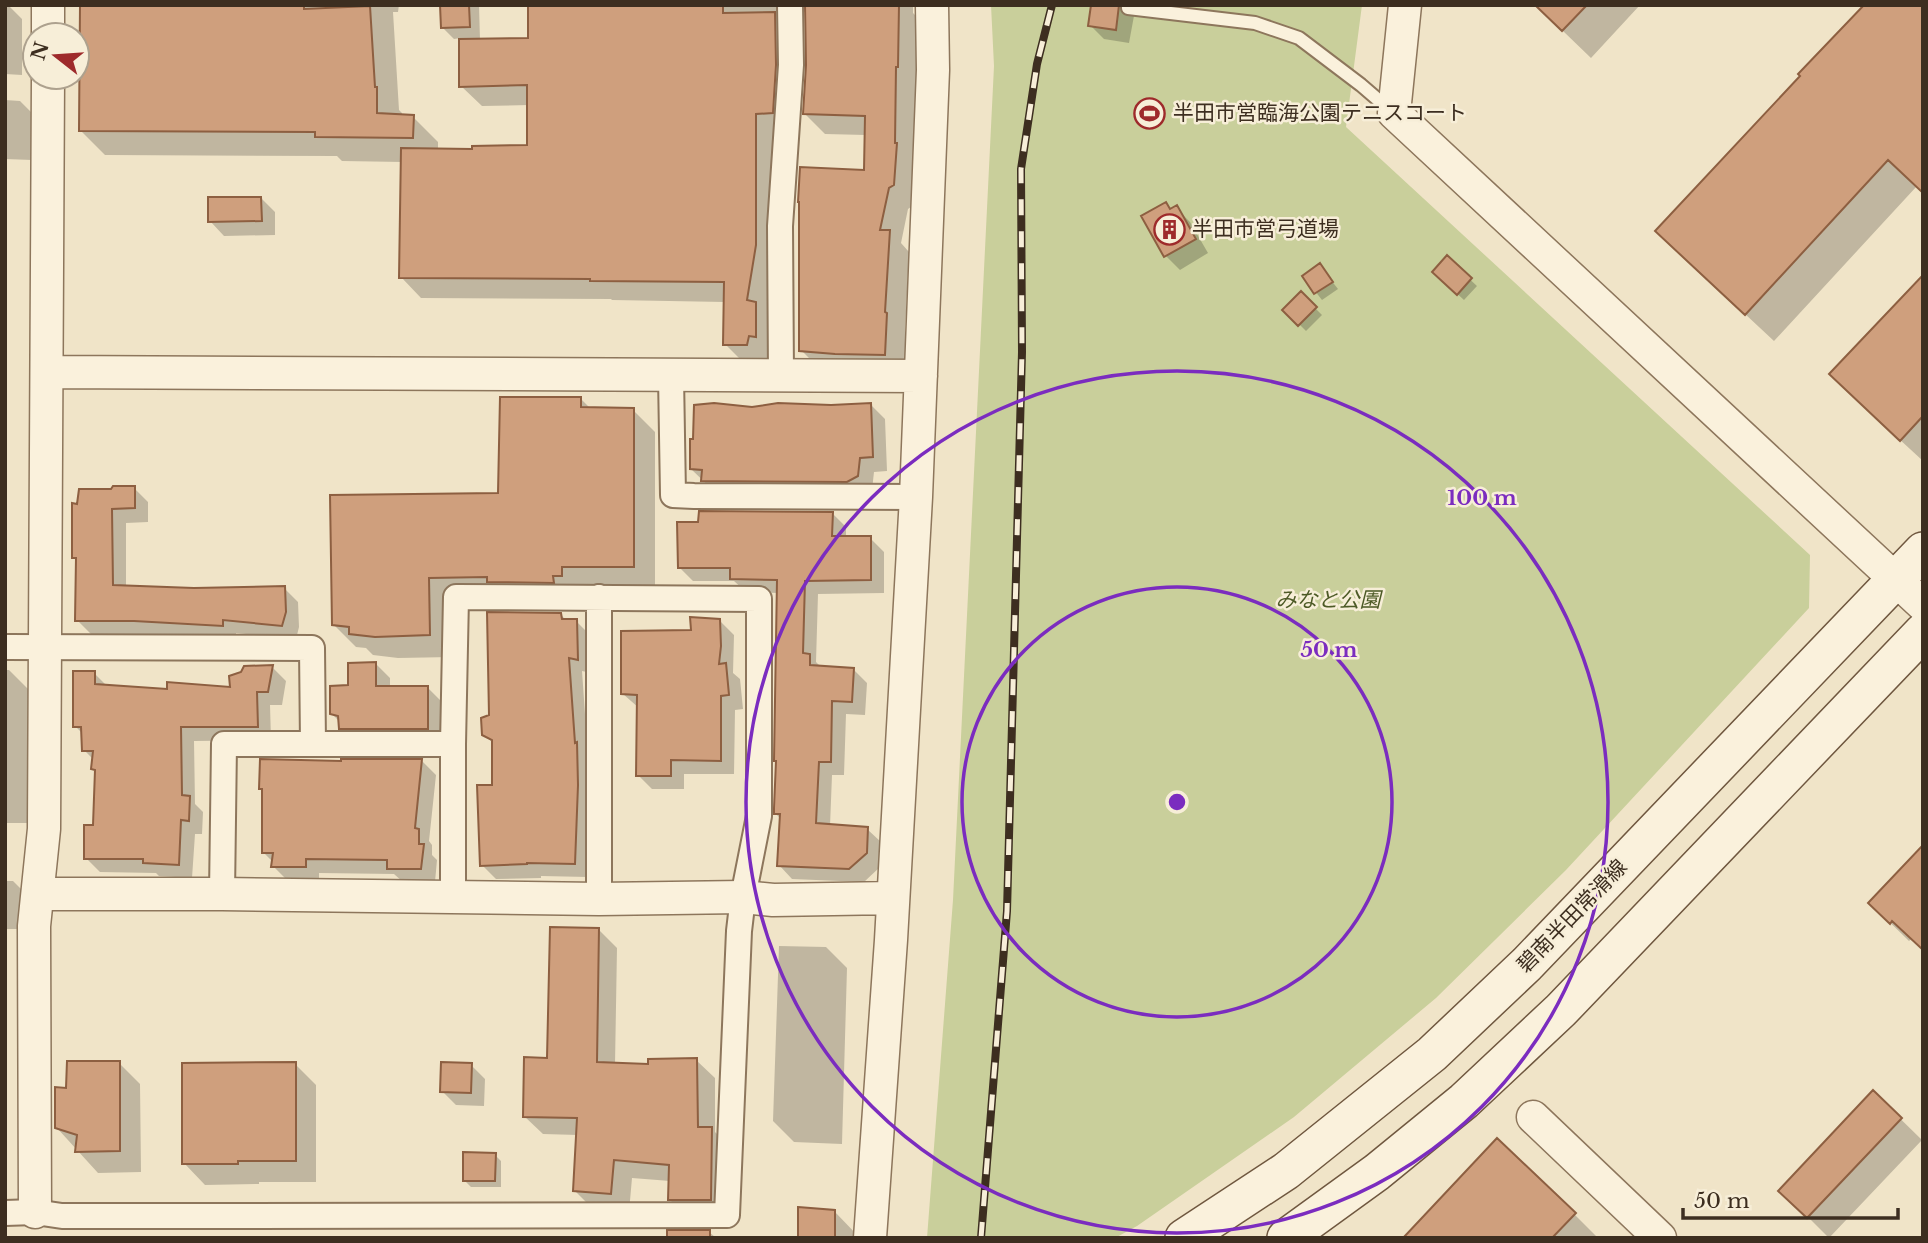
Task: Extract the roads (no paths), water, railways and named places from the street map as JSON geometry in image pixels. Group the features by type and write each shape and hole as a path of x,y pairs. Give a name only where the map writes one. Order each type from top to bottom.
{"main road":[{"name":"碧南半田常滑線","path":"1184,1238 1286,1171 1432,1054 1527,964 1923,551"},
{"path":"1286,1238 1377,1172 1464,1101 1561,1010 1923,632"}],"street":[{"path":"780,376 780,226 791,65 790,5"},
{"path":"870,1238 891,940 916,497 933,69 932,5"},
{"path":"1405,5 1394,113 1923,605"},
{"path":"48,91 44,829 34,926 20,1213 62,1216 727,1215 738,945 743,897 759,816 759,598 456,597 453,897"},
{"path":"47,372 920,376"},
{"path":"671,376 673,495 916,497"},
{"path":"599,597 599,899"},
{"path":"5,647 312,648 313,744"},
{"path":"222,894 223,744 453,744"},
{"path":"38,894 599,899 743,897 773,900 892,898"},
{"path":"1533,1117 1660,1238"}],"lane":[{"path":"1128,8 1255,23 1299,38 1394,113"}],"railway":[{"path":"981,1238 1007,911 1022,352 1021,169 1037,64 1052,5"}],"place":[{"name":"半田市営臨海公園テニスコート","path":"1150,113"},
{"name":"半田市営弓道場","path":"1169,229"}],"park label":[{"name":"みなと公園","path":"1328,600"}]}
